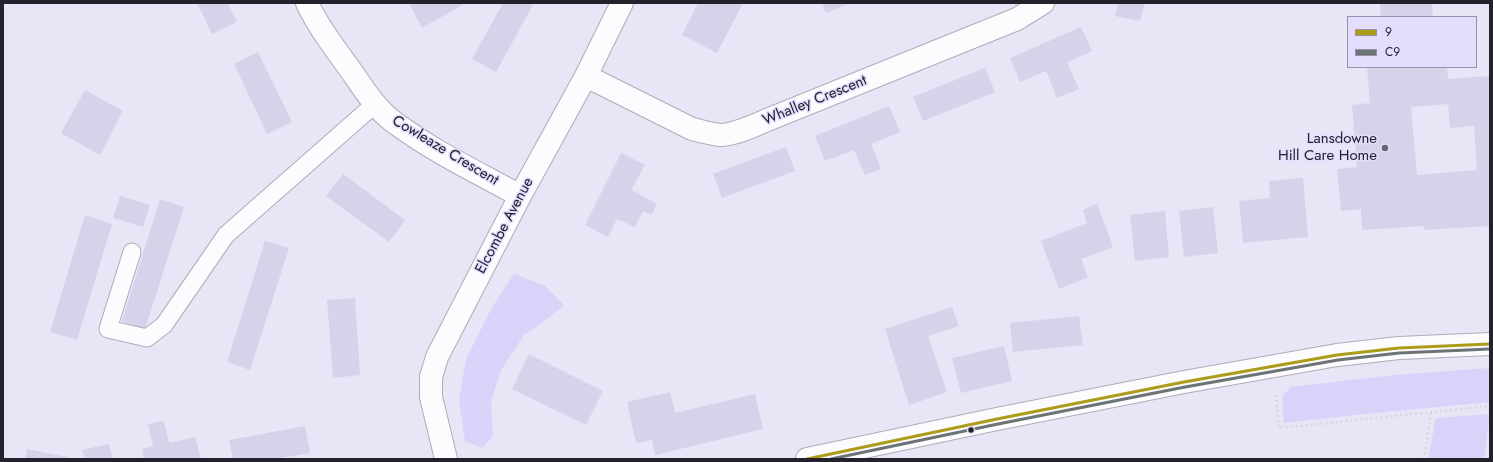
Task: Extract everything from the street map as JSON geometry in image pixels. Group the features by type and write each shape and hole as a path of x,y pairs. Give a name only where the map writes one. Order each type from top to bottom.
{"street":[{"name":"Cowleaze Crescent","path":"307,3 339,55 375,104 397,125 445,155 520,196"},
{"name":"Elcombe Avenue","path":"446,459 431,397 431,377 437,357 520,196 586,76 622,3"},
{"name":"Whalley Crescent","path":"586,76 692,129 722,135 738,131 772,118 1017,19 1043,3"},
{"path":"807,459 997,419 1274,366 1368,351 1490,344"}],"lane":[{"path":"132,252 108,329 147,338 164,326 226,235 375,104"}],"path":[{"path":"1274,366 1279,428 1490,406"},
{"path":"1424,459 1431,413"}],"shaded area":[{"path":"514,274 545,286 564,305 524,335 501,370 491,402 493,436 482,448 465,441 459,400 466,359 491,309"},
{"path":"1490,368 1490,402 1284,423 1282,397 1291,387 1394,375"},
{"path":"1490,414 1484,459 1428,459 1436,418"}],"building":[{"path":"197,3 228,3 237,22 212,34"},
{"path":"409,3 466,3 422,28"},
{"path":"503,3 534,3 496,72 472,59"},
{"path":"698,3 743,3 717,53 682,35"},
{"path":"822,3 851,3 826,13"},
{"path":"1118,3 1145,3 1140,21 1115,16"},
{"path":"1380,3 1432,3 1433,16 1381,16"},
{"path":"1081,27 1092,51 1067,62 1079,89 1057,98 1046,71 1020,82 1010,58"},
{"path":"258,52 292,122 267,134 234,64"},
{"path":"985,68 995,92 923,121 913,97"},
{"name":"Lansdowne Hill Care Home","path":"1367,68 1447,68 1448,79 1490,76 1490,226 1424,230 1424,226 1362,230 1361,209 1341,211 1337,169 1357,167 1352,105 1370,103","holes":["1448,104 1450,128 1474,126 1477,170 1417,175 1411,107"]},
{"path":"85,90 123,111 100,155 61,133"},
{"path":"889,106 900,132 871,144 881,169 865,175 854,150 825,161 815,136"},
{"path":"786,147 795,171 722,198 713,174"},
{"path":"621,153 645,165 631,190 657,204 651,215 643,211 635,227 617,219 608,237 585,225"},
{"path":"343,174 405,220 389,242 326,196"},
{"path":"1303,178 1308,237 1243,243 1239,201 1270,198 1269,181"},
{"path":"120,196 150,205 143,227 113,218"},
{"path":"160,199 184,207 145,329 122,321"},
{"path":"1097,204 1113,247 1081,259 1088,277 1059,289 1041,241 1087,223 1083,210"},
{"path":"1213,207 1218,253 1184,257 1179,211"},
{"path":"1165,211 1169,257 1135,261 1130,215"},
{"path":"85,215 112,224 77,340 50,332"},
{"path":"265,241 289,248 250,370 227,362"},
{"path":"355,298 360,375 333,378 327,300"},
{"path":"952,307 959,326 928,336 947,392 909,405 885,329"},
{"path":"1079,316 1083,345 1013,352 1010,323"},
{"path":"1004,346 1012,381 961,393 952,358"},
{"path":"529,354 603,391 586,425 512,389"},
{"path":"670,392 675,413 755,394 763,429 655,455 652,440 636,443 627,402"},
{"path":"164,421 169,443 195,437 201,459 144,459 142,449 153,446 148,424"},
{"path":"305,426 310,453 274,459 233,459 229,440"},
{"path":"109,444 113,459 85,459 82,450"},
{"path":"27,449 67,457 67,459 25,459"}],"transit line":[{"name":"9","path":"807,459 1184,382 1337,355 1399,348 1490,344"},
{"name":"C9","path":"831,459 1185,387 1338,360 1399,353 1490,349"}],"place":[{"name":"Lansdowne Hill Care Home","path":"1385,148"}]}
